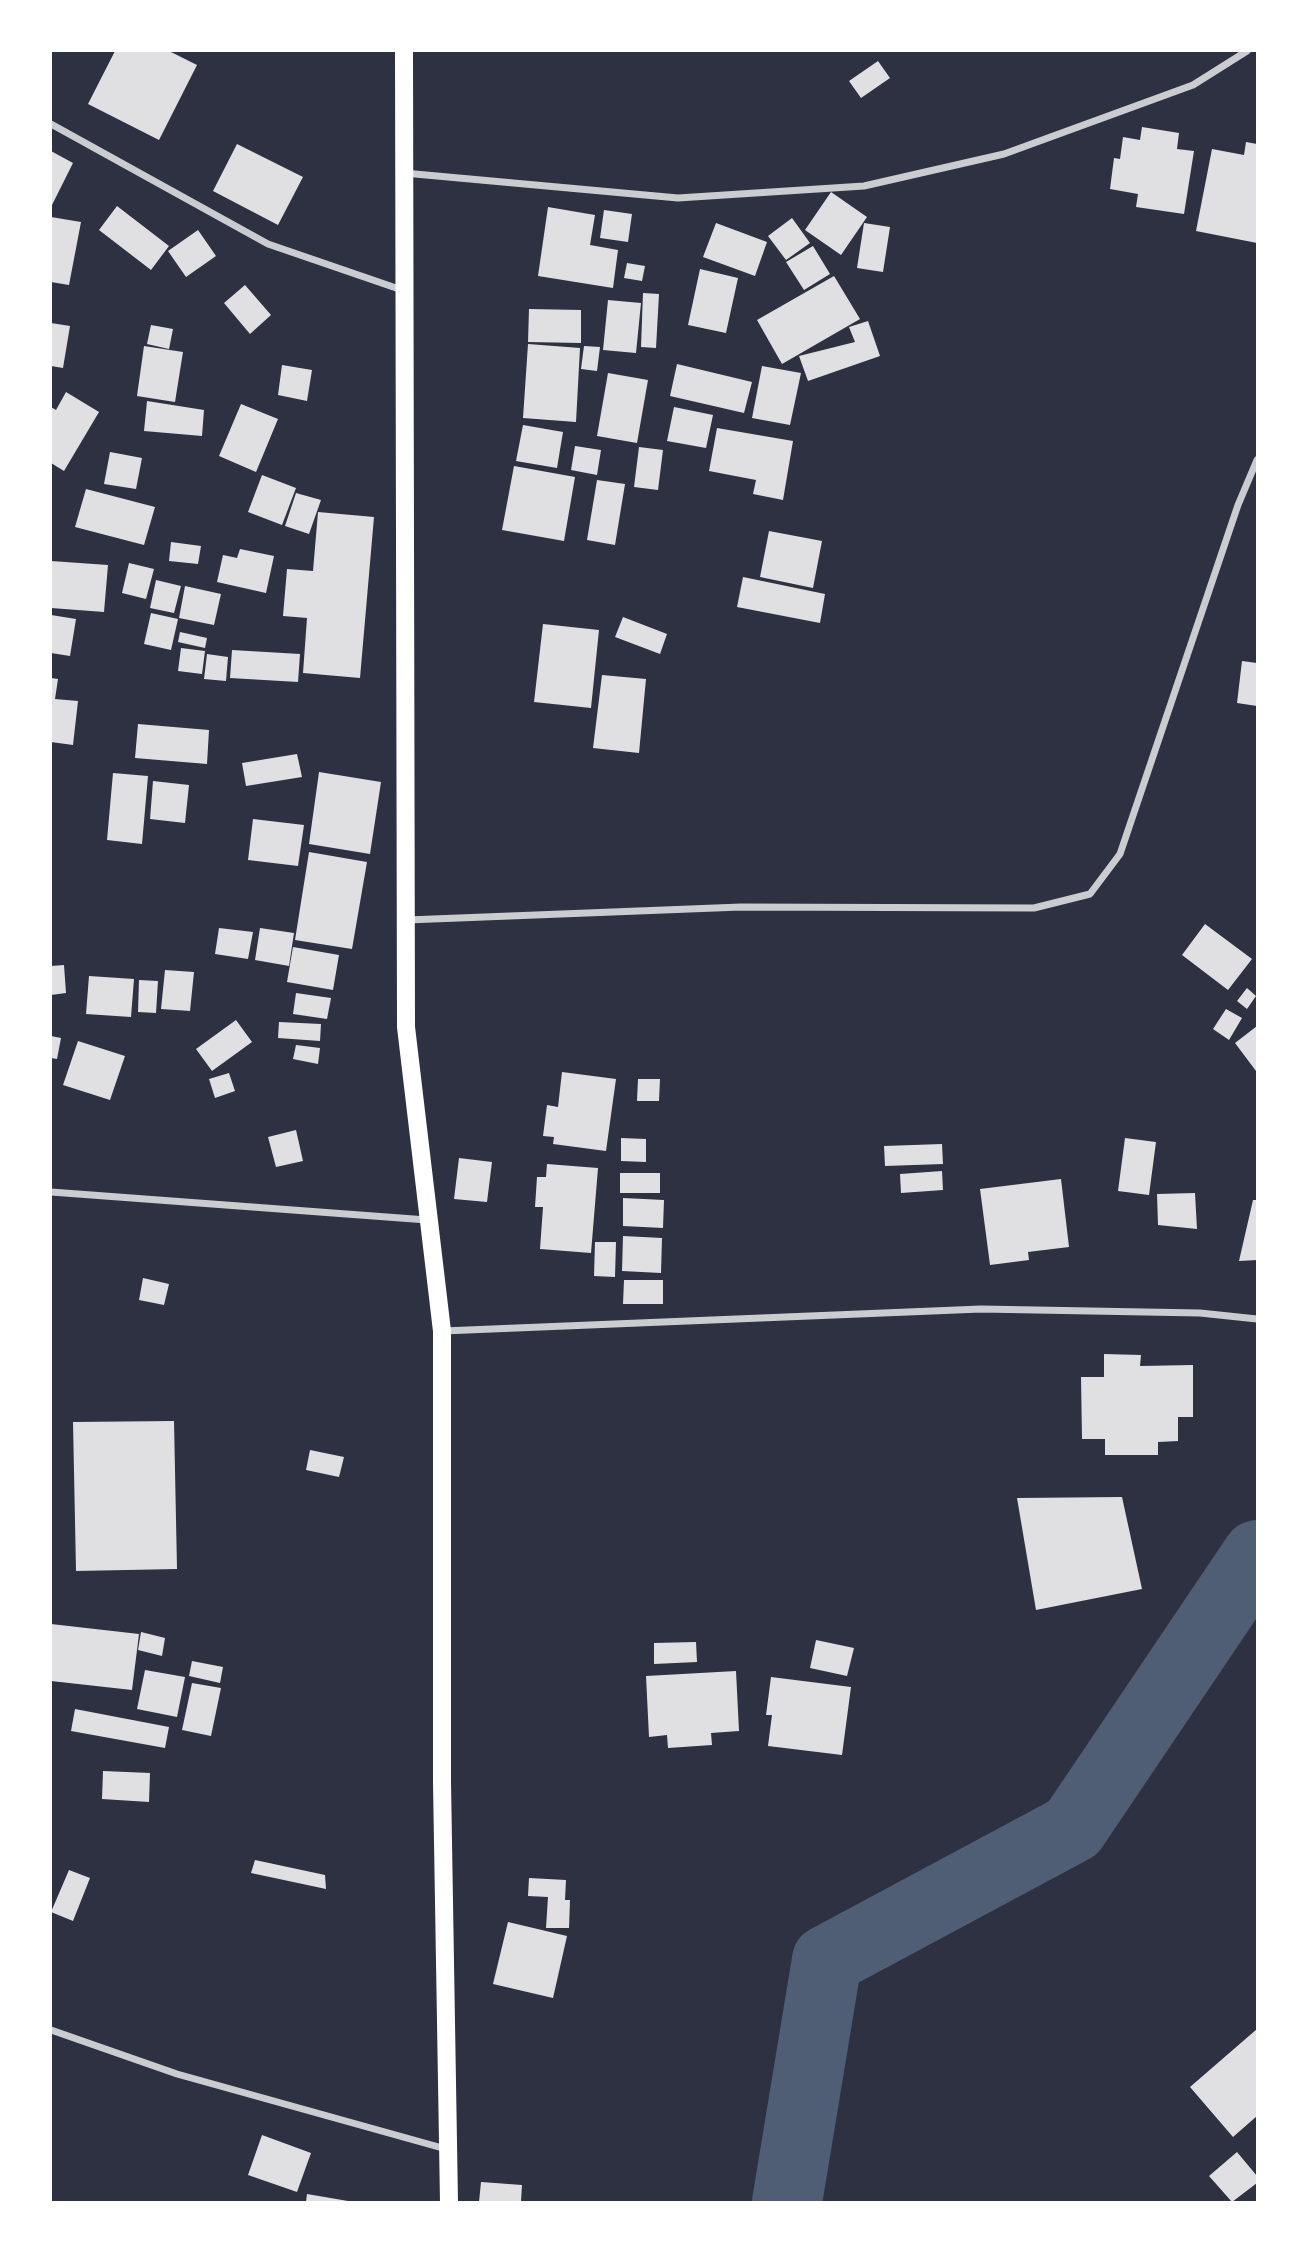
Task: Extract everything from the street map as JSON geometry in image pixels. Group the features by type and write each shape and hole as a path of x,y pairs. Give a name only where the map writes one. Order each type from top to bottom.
{"main road":[{"path":"404,51 402,290 406,1027 442,1331 442,1782 449,2202"}],"street":[{"path":"403,173 678,198 864,186 1004,154 1193,85 1248,51"},
{"path":"51,124 268,244 402,290"},
{"path":"407,920 741,907 1034,908 1090,894 1120,853 1238,505 1257,460"},
{"path":"51,1192 431,1221"},
{"path":"442,1331 981,1309 1200,1313 1257,1319"},
{"path":"51,2030 177,2074 450,2150"}],"building":[{"path":"115,51 169,51 197,65 159,140 88,104"},
{"path":"878,61 890,78 861,98 849,81"},
{"path":"1142,127 1179,133 1177,149 1194,151 1184,214 1136,207 1138,194 1110,189 1114,158 1120,159 1123,137 1140,140"},
{"path":"1246,142 1257,144 1257,243 1196,231 1212,149 1244,155"},
{"path":"237,144 303,177 278,225 213,191"},
{"path":"51,151 73,163 51,207"},
{"path":"831,192 867,217 841,255 805,230"},
{"path":"117,206 169,246 151,270 99,230"},
{"path":"548,207 595,215 590,245 618,250 613,288 538,276"},
{"path":"604,210 632,214 628,242 600,238"},
{"path":"51,217 81,222 69,285 51,282"},
{"path":"792,218 810,243 786,260 768,236"},
{"path":"716,223 767,242 755,276 703,257"},
{"path":"864,223 890,227 883,272 857,268"},
{"path":"198,230 216,256 186,277 168,251"},
{"path":"813,246 830,274 804,290 786,262"},
{"path":"627,263 645,266 642,281 624,278"},
{"path":"700,269 738,278 726,333 688,325"},
{"path":"834,276 860,319 782,364 757,320"},
{"path":"245,285 271,315 250,334 224,303"},
{"path":"643,293 659,294 656,348 641,347"},
{"path":"608,300 641,303 636,353 603,350"},
{"path":"529,309 581,310 581,343 528,342"},
{"path":"868,321 880,356 808,381 799,356 855,342 849,327"},
{"path":"51,323 70,326 63,368 51,366"},
{"path":"151,325 173,329 169,349 147,344"},
{"path":"528,344 580,348 576,422 523,418"},
{"path":"144,346 183,352 175,402 137,396"},
{"path":"584,346 600,347 597,371 581,369"},
{"path":"677,364 752,382 744,413 670,396"},
{"path":"282,365 312,370 307,401 278,395"},
{"path":"762,366 801,373 790,425 752,418"},
{"path":"608,373 648,380 637,443 597,436"},
{"path":"66,392 99,412 64,471 51,463 51,407 56,410"},
{"path":"147,401 204,410 202,436 144,431"},
{"path":"241,404 278,419 256,472 219,456"},
{"path":"674,407 713,415 706,448 667,441"},
{"path":"523,425 563,432 557,468 516,461"},
{"path":"717,428 793,441 783,500 753,494 756,480 709,471"},
{"path":"575,446 601,450 597,475 571,470"},
{"path":"639,447 663,450 658,490 634,487"},
{"path":"110,452 142,458 136,489 104,484"},
{"path":"514,466 575,477 564,541 502,530"},
{"path":"262,475 296,488 282,525 248,512"},
{"path":"597,480 625,484 615,545 587,540"},
{"path":"86,489 155,507 144,545 75,527"},
{"path":"296,493 321,500 309,534 285,526"},
{"path":"318,512 374,517 360,678 303,673 307,618 283,616 287,569 313,571"},
{"path":"769,531 822,541 813,588 760,577"},
{"path":"171,542 201,546 198,564 169,561"},
{"path":"240,549 274,556 266,593 217,582 223,555 237,558"},
{"path":"51,561 108,565 104,612 51,608"},
{"path":"129,563 154,569 146,599 122,593"},
{"path":"743,577 825,594 820,623 737,607"},
{"path":"156,580 181,586 174,613 150,608"},
{"path":"185,586 221,594 214,625 179,618"},
{"path":"151,613 178,619 171,650 144,644"},
{"path":"51,615 76,619 70,656 51,653"},
{"path":"623,617 667,634 660,654 615,637"},
{"path":"543,624 599,630 591,708 534,702"},
{"path":"180,632 207,638 205,648 178,642"},
{"path":"181,648 205,651 202,674 178,671"},
{"path":"232,650 300,654 298,682 230,678"},
{"path":"207,654 228,657 226,681 204,679"},
{"path":"1242,661 1257,663 1257,706 1237,703"},
{"path":"602,675 646,679 639,753 593,748"},
{"path":"51,678 58,679 55,699 78,701 73,745 51,742"},
{"path":"138,724 209,730 207,764 135,758"},
{"path":"297,754 302,777 246,786 242,763"},
{"path":"319,772 381,782 370,854 309,844"},
{"path":"113,773 148,776 142,844 107,840"},
{"path":"153,781 189,785 185,823 150,819"},
{"path":"253,819 304,825 298,866 248,860"},
{"path":"309,852 367,862 352,949 295,940"},
{"path":"1205,924 1252,959 1228,990 1182,955"},
{"path":"219,928 253,932 248,959 215,954"},
{"path":"260,928 294,933 289,966 255,960"},
{"path":"293,947 339,955 333,990 287,982"},
{"path":"64,965 66,993 51,995 51,966"},
{"path":"165,970 194,972 190,1011 161,1009"},
{"path":"89,976 134,979 131,1017 86,1014"},
{"path":"139,980 158,981 156,1013 138,1012"},
{"path":"1247,988 1256,996 1247,1009 1237,1001"},
{"path":"296,993 331,998 327,1019 293,1014"},
{"path":"1226,1009 1242,1018 1229,1040 1213,1029"},
{"path":"236,1020 252,1042 212,1071 196,1049"},
{"path":"279,1022 321,1024 320,1041 278,1038"},
{"path":"1257,1026 1257,1070 1256,1071 1235,1043"},
{"path":"51,1036 61,1038 57,1059 51,1058"},
{"path":"78,1041 125,1056 110,1100 63,1085"},
{"path":"296,1045 320,1048 318,1064 293,1059"},
{"path":"562,1072 616,1079 606,1151 553,1144 554,1137 543,1136 547,1105 558,1107"},
{"path":"229,1073 235,1091 215,1098 209,1079"},
{"path":"638,1079 660,1079 659,1101 637,1101"},
{"path":"296,1130 303,1161 276,1167 268,1137"},
{"path":"621,1138 646,1139 646,1162 621,1161"},
{"path":"1125,1138 1156,1142 1149,1195 1118,1191"},
{"path":"942,1144 943,1164 885,1166 884,1146"},
{"path":"459,1158 492,1162 487,1202 454,1199"},
{"path":"547,1164 598,1168 591,1253 540,1249 543,1207 535,1207 537,1177 546,1177"},
{"path":"942,1171 943,1190 901,1193 900,1174"},
{"path":"620,1173 660,1173 660,1193 620,1193"},
{"path":"1061,1179 1069,1247 1028,1252 1029,1260 990,1265 980,1189"},
{"path":"1195,1193 1197,1229 1158,1225 1157,1194"},
{"path":"623,1198 664,1200 663,1228 623,1226"},
{"path":"1253,1200 1257,1200 1257,1260 1239,1261"},
{"path":"623,1236 662,1238 661,1273 622,1271"},
{"path":"595,1242 616,1242 615,1277 594,1276"},
{"path":"143,1278 169,1284 164,1305 139,1300"},
{"path":"624,1280 663,1280 663,1304 623,1304"},
{"path":"1104,1354 1141,1355 1140,1366 1193,1365 1193,1417 1178,1417 1178,1441 1158,1442 1158,1455 1105,1455 1105,1439 1082,1439 1081,1377 1104,1377"},
{"path":"174,1421 177,1569 76,1571 73,1422"},
{"path":"310,1450 344,1457 339,1477 306,1470"},
{"path":"1122,1497 1142,1589 1036,1610 1017,1498"},
{"path":"51,1624 139,1634 132,1690 51,1681"},
{"path":"141,1632 165,1638 162,1656 138,1650"},
{"path":"816,1640 854,1648 847,1676 810,1668"},
{"path":"696,1642 697,1662 654,1664 654,1643"},
{"path":"192,1661 223,1667 220,1683 189,1676"},
{"path":"145,1670 185,1677 177,1717 137,1709"},
{"path":"736,1671 739,1731 711,1733 712,1745 668,1748 667,1735 649,1737 646,1676"},
{"path":"771,1677 851,1687 842,1755 768,1746 772,1715 766,1715"},
{"path":"192,1683 221,1688 211,1736 182,1730"},
{"path":"75,1709 169,1727 165,1748 71,1731"},
{"path":"103,1771 150,1773 149,1802 102,1799"},
{"path":"255,1860 325,1875 326,1889 251,1873"},
{"path":"69,1870 90,1878 73,1921 51,1912"},
{"path":"529,1878 566,1880 565,1900 570,1900 569,1928 546,1928 548,1897 528,1896"},
{"path":"508,1922 567,1936 553,1998 493,1984"},
{"path":"1257,2029 1257,2116 1233,2137 1190,2087"},
{"path":"262,2135 311,2153 297,2192 248,2175"},
{"path":"1237,2152 1257,2176 1257,2183 1232,2202 1209,2176"},
{"path":"481,2182 522,2185 521,2202 479,2202"},
{"path":"307,2194 348,2201 306,2202"}],"waterway":[{"path":"787,2202 827,1960 1073,1828 1257,1555"}]}
